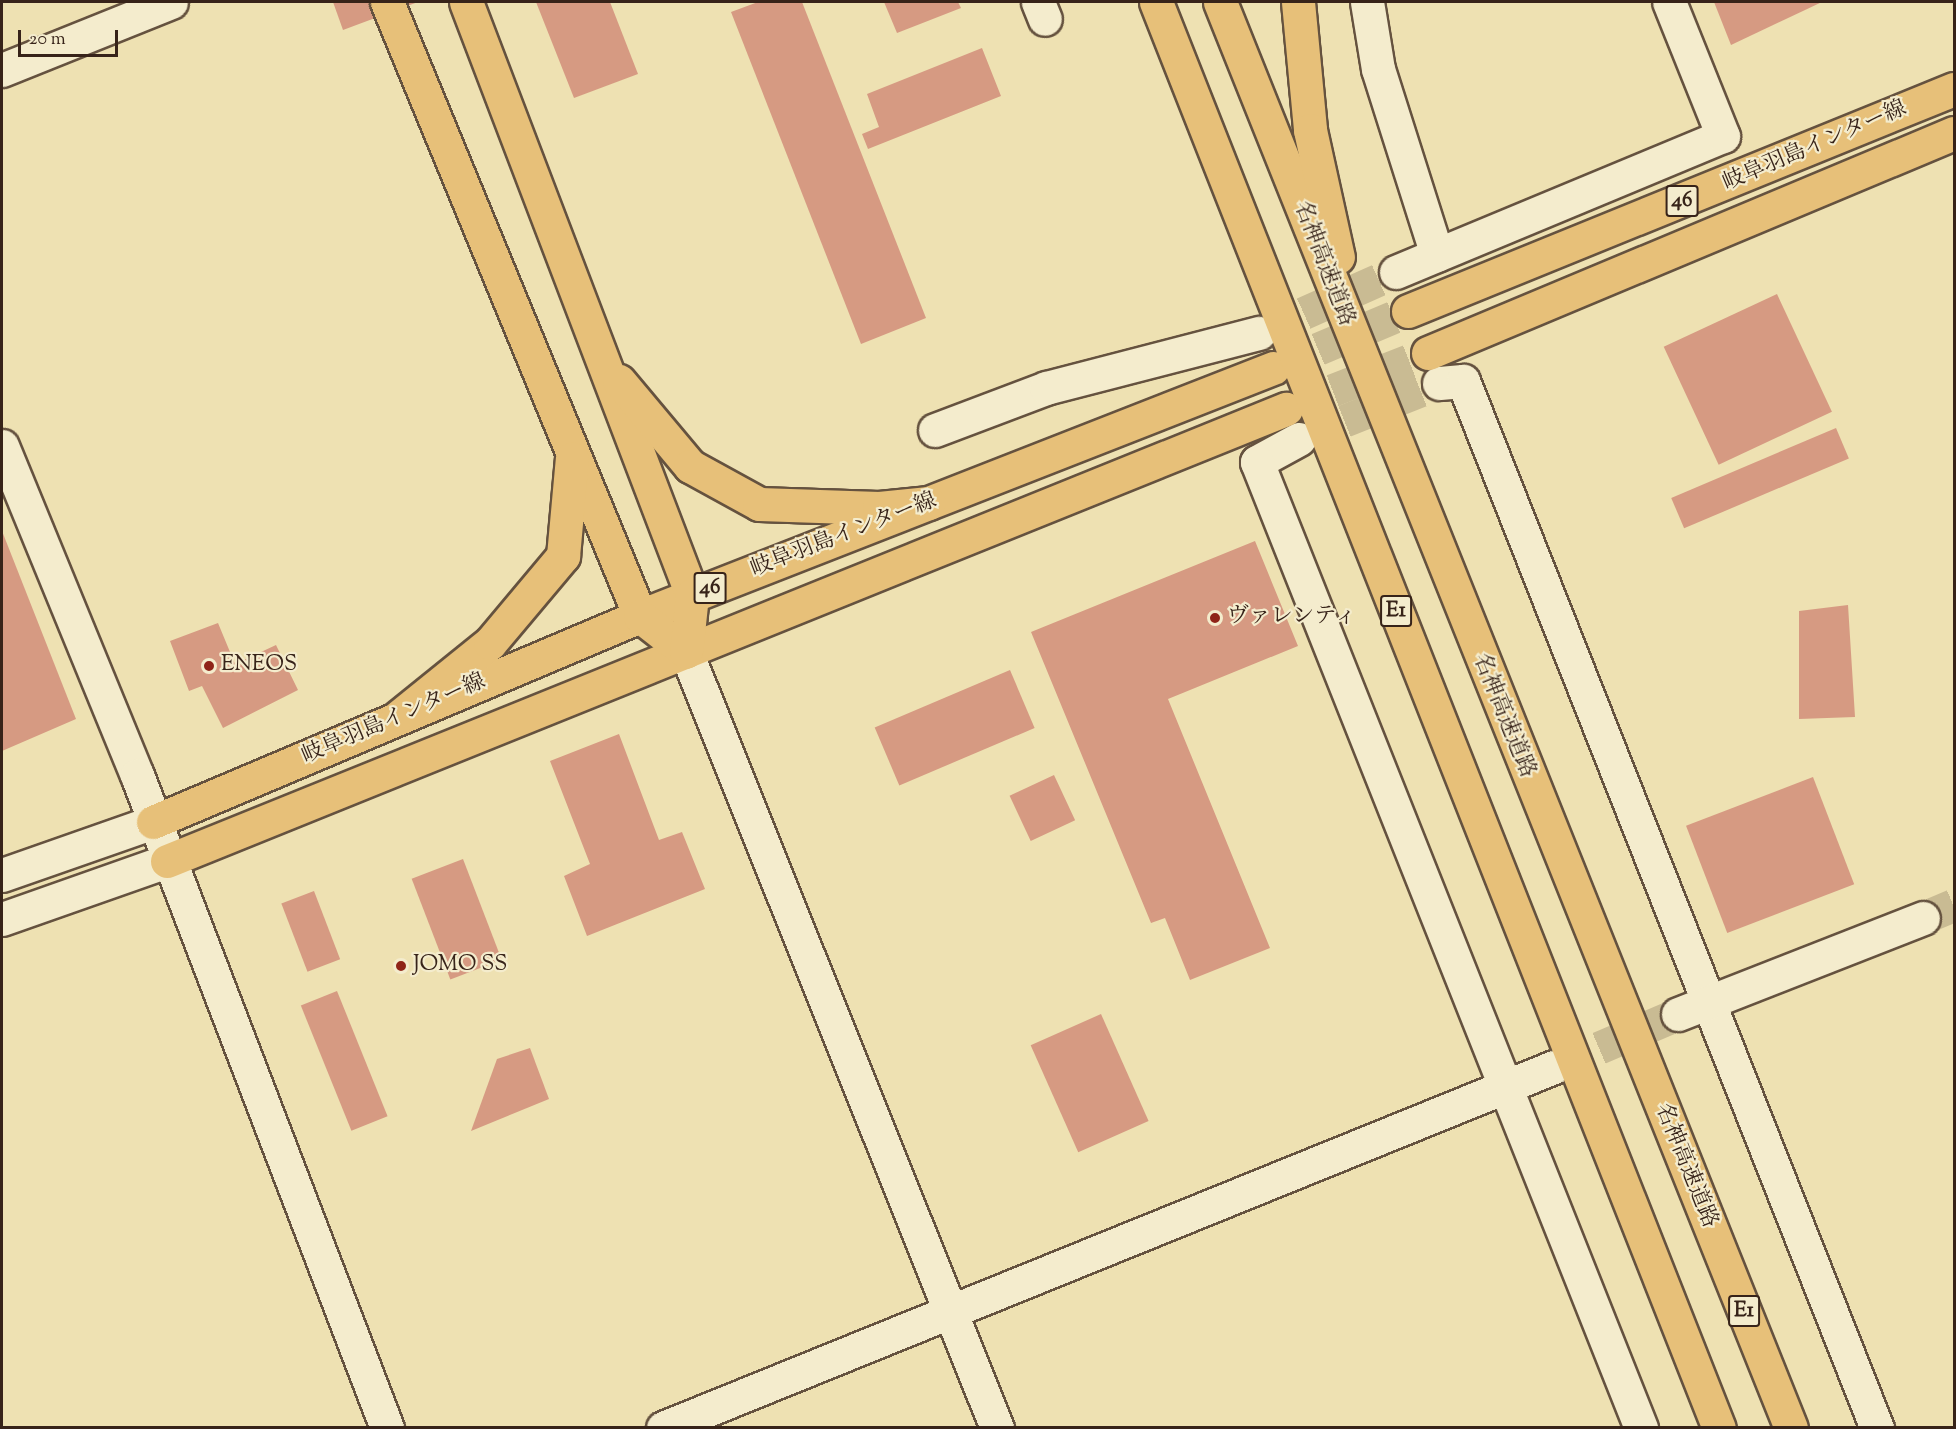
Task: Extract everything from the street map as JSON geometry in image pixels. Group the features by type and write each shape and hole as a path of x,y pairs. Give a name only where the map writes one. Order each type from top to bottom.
{"main road":[{"path":"387,2 640,616 686,652"},
{"path":"466,2 692,595 686,652"},
{"path":"1135,2 1271,329"},
{"name":"E1","path":"1156,2 1271,329 1719,1428"},
{"name":"名神高速道路","path":"1220,2 1358,354 1791,1428"},
{"path":"1298,2 1310,130 1358,354"},
{"name":"岐阜羽島インター線","path":"1408,310 1715,188 1954,89"},
{"name":"岐阜羽島インター線","path":"1428,353 1954,134"},
{"path":"603,361 690,466 759,504 879,508 929,503"},
{"name":"岐阜羽島インター線","path":"153,822 640,616 1273,368"},
{"name":"岐阜羽島インター線","path":"167,861 1286,409"},
{"path":"398,718 490,643 563,556 573,453"}],"street":[{"path":"2,69 171,2"},
{"path":"1367,2 1378,69 1437,255"},
{"path":"1396,272 1723,136 1669,2"},
{"path":"1700,146 1715,188"},
{"path":"935,430 1046,388 1271,329"},
{"path":"1439,383 1463,381 1877,1428"},
{"path":"1299,439 1257,462 1641,1428"},
{"path":"2,446 153,822 387,1428"},
{"path":"686,652 997,1428"},
{"path":"2,875 153,822"},
{"path":"2,919 167,861"},
{"path":"1678,1014 1923,918"},
{"path":"663,1428 1554,1067"}],"building":[{"path":"333,2 418,2 343,30"},
{"path":"536,2 610,2 638,74 574,98"},
{"path":"758,2 802,2 926,318 861,344 731,12"},
{"path":"884,2 958,2 961,8 897,33"},
{"path":"1714,2 1822,2 1731,45"},
{"path":"982,48 1001,96 868,149 862,134 879,127 867,94"},
{"path":"1777,294 1832,412 1719,465 1664,347"},
{"path":"1836,428 1849,458 1684,528 1671,498"},
{"path":"2,531 76,719 2,751"},
{"path":"1255,541 1298,646 1168,699 1270,948 1190,980 1165,918 1151,923 1031,632"},
{"path":"1848,605 1855,717 1799,719 1799,611"},
{"path":"218,623 235,664 276,645 298,690 223,728 202,686 189,691 170,641"},
{"path":"1010,670 1035,728 899,785 875,727"},
{"path":"619,734 659,840 682,832 705,889 587,936 564,876 590,864 550,761"},
{"path":"1054,775 1075,820 1031,841 1010,796"},
{"path":"1813,777 1854,884 1727,933 1686,826"},
{"path":"463,859 502,960 450,980 412,879"},
{"path":"314,891 340,959 307,972 281,904"},
{"path":"337,991 388,1116 351,1131 301,1006"},
{"path":"1101,1014 1149,1121 1078,1152 1031,1045"},
{"path":"530,1048 549,1099 471,1131 497,1059"}],"tunnel":[{"path":"1259,333 1396,272"},
{"path":"1273,368 1408,311"},
{"path":"1287,408 1428,353"},
{"path":"1299,439 1439,383"},
{"path":"1923,918 1954,905"},
{"path":"1554,1067 1678,1014"}],"place":[{"name":"ヴァレンティ","path":"1215,618"},
{"name":"ENEOS","path":"209,666"},
{"name":"JOMO SS","path":"401,966"}]}
